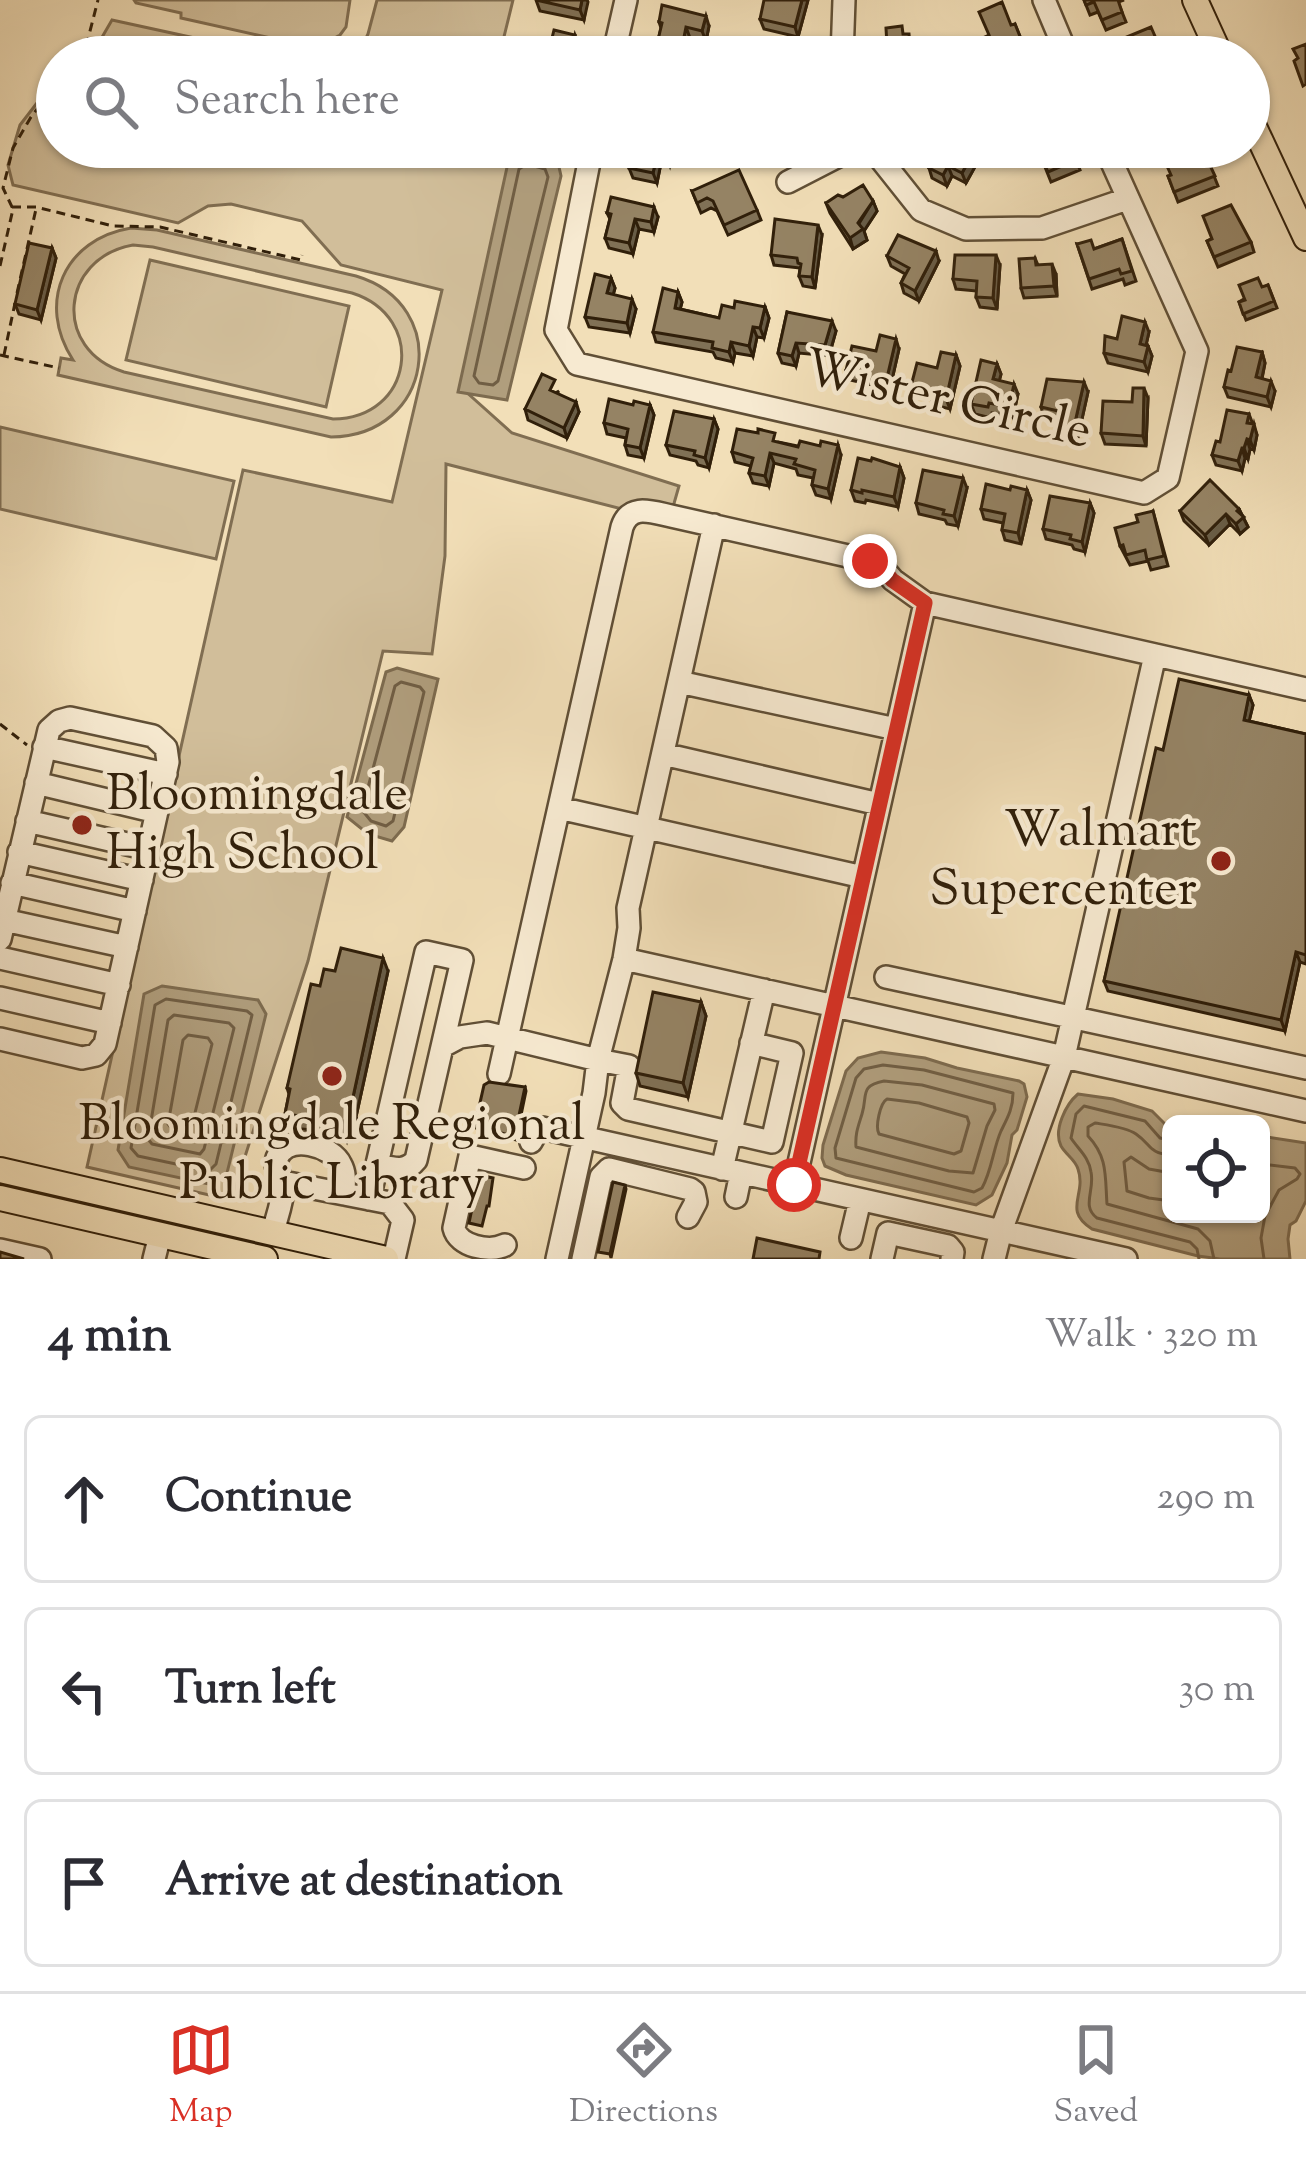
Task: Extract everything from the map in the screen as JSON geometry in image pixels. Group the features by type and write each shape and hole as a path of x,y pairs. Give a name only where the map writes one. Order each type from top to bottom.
{"main road":[{"path":"1195,0 1212,36"},
{"path":"1270,158 1302,222"},
{"path":"0,1170 390,1259"},
{"path":"0,1198 157,1247 266,1259"}],"street":[{"path":"618,36 626,0"},
{"path":"843,36 844,0"},
{"path":"1044,0 1059,36"},
{"name":"Wister Circle","path":"588,168 556,330 577,364 1144,494 1168,478 1197,351 1114,168"},
{"path":"788,182 815,168"},
{"path":"888,168 921,210 966,229 1042,229 1127,199"},
{"path":"499,1074 497,1035 559,808 625,519 640,509 870,561 925,603 1306,689"},
{"path":"556,1259 714,525"},
{"path":"794,1185 925,603"},
{"path":"994,1259 1064,1058 1155,655"},
{"path":"679,682 896,730"},
{"path":"0,1039 82,1058 96,1054 105,1044 118,985 127,947 149,849 157,812 166,774 166,748 153,736 70,718 59,721 49,730 43,752 2,930 127,947"},
{"path":"43,752 166,774"},
{"path":"663,754 879,804"},
{"path":"36,783 157,812"},
{"path":"559,808 862,877"},
{"path":"27,821 149,849"},
{"path":"19,852 142,880"},
{"path":"12,883 135,911"},
{"path":"369,1199 426,952 462,960 416,1160 410,1168 377,1166"},
{"path":"0,958 118,985"},
{"path":"624,959 1306,1111"},
{"path":"886,977 1306,1068"},
{"path":"736,1197 731,1133 764,990"},
{"path":"0,998 110,1023"},
{"path":"454,998 465,1015 497,1035"},
{"path":"442,1046 460,1037 497,1035 629,1066 622,1103 628,1109 772,1142 792,1053 752,1043"},
{"path":"531,1142 542,1128 1115,1258"},
{"path":"284,1187 275,1164 278,1155 291,1145 307,1144 339,1160 344,1194"},
{"path":"505,1245 495,1249 479,1246 462,1242 454,1234 470,1156 524,1168"},
{"path":"583,1259 602,1178 609,1169 694,1192 696,1202 688,1217"},
{"path":"273,1232 288,1183 390,1203 403,1220 390,1259"},
{"path":"851,1238 860,1200"},
{"path":"882,1259 888,1233 948,1246 952,1259"},
{"path":"0,1250 40,1259"}],"path":[{"path":"89,36 98,0"},
{"path":"0,266 12,207 1,188 13,148 36,110"},
{"path":"12,207 36,207 113,226 160,227 301,260 302,255"},
{"path":"36,207 2,355 59,368"},
{"path":"0,724 43,752"}],"shaded area":[{"path":"134,0 350,0 346,27 338,36 262,36"},
{"path":"377,0 513,0 504,36 368,34"},
{"path":"112,20 186,36 103,36"},
{"path":"36,104 36,168 514,168 464,390 512,433 679,486 669,521 446,464 445,556 432,654 383,651 308,961 231,1200 87,1167 243,470 392,502 442,290 341,265 302,221 231,204 208,206 178,223 13,185 8,165 20,125"},
{"path":"131,228 157,230 356,276 387,291 407,313 418,339 418,367 409,393 392,416 365,431 331,437 58,375 61,358 73,360 57,317 63,277 88,245","holes":["133,245 352,293 376,305 392,323 400,343 401,365 394,385 380,403 360,415 333,419 124,372 101,361 85,345 76,326 79,285 109,253"]},
{"path":"150,260 349,306 326,407 126,360"},
{"path":"0,427 234,481 216,559 0,509"}],"water":[{"path":"507,168 559,168 507,400 458,392"},
{"path":"397,668 438,679 404,827 392,841 368,834 347,817 386,672"},
{"path":"162,986 258,1000 266,1014 227,1173 213,1185 129,1167 118,1150 144,994"},
{"path":"881,1052 925,1058 1024,1084 1027,1097 992,1195 976,1205 825,1166 823,1145 846,1071 858,1058"},
{"path":"1078,1094 1113,1099 1152,1111 1162,1121 1162,1223 1270,1223 1270,1137 1306,1143 1306,1201 1290,1225 1290,1259 1198,1256 1092,1229 1078,1215 1078,1169 1059,1140 1069,1104"}],"building":[{"path":"536,0 582,0 580,10"},
{"path":"764,0 802,0 795,27 760,19"},
{"path":"1084,0 1118,0 1122,12 1102,20 1094,2 1086,5"},
{"path":"1002,2 1020,36 987,36 979,12"},
{"path":"662,5 706,16 702,31 686,27 684,36 659,36"},
{"path":"902,26 903,34 909,36 886,36 886,28"},
{"path":"1151,27 1155,36 1129,36"},
{"path":"1306,44 1306,84 1303,86 1293,49"},
{"path":"1168,168 1211,168 1215,176 1174,192"},
{"path":"739,170 757,210 724,225 713,201 707,198 697,203 692,191"},
{"path":"863,185 873,201 858,223 863,229 850,238 826,203"},
{"path":"611,197 654,207 651,222 635,219 629,243 605,238"},
{"path":"1231,205 1251,242 1214,257 1203,216"},
{"path":"775,219 818,225 812,277 799,276 797,258 771,255"},
{"path":"898,235 936,251 915,291 901,283 909,268 887,256"},
{"path":"1122,239 1132,271 1121,274 1119,269 1089,279 1077,244 1091,240 1094,249"},
{"path":"29,243 52,248 37,310 15,304"},
{"path":"955,255 996,255 993,298 976,297 977,281 953,279"},
{"path":"1035,258 1036,265 1052,264 1054,286 1021,288 1019,259"},
{"path":"595,274 611,278 607,293 632,299 627,323 585,317"},
{"path":"1258,278 1262,287 1268,285 1274,301 1243,314 1239,302 1245,300 1239,285"},
{"path":"663,288 678,292 675,308 719,318 722,305 734,308 735,301 765,307 760,328 753,327 749,346 731,342 729,352 712,348 713,342 653,332"},
{"path":"787,312 832,321 825,345 796,343 792,356 778,353"},
{"path":"1122,316 1145,322 1140,344 1148,346 1144,362 1104,353 1105,336 1117,339"},
{"path":"880,335 896,339 886,382 846,370 852,346 876,351"},
{"path":"1237,347 1262,352 1256,377 1271,381 1267,397 1224,387"},
{"path":"941,352 956,355 946,399 911,386 917,363 937,368"},
{"path":"981,360 997,364 993,379 1014,384 1009,407 971,404"},
{"path":"542,374 555,380 550,390 576,402 564,428 525,409"},
{"path":"1047,379 1084,382 1074,427 1060,424 1062,412 1041,407"},
{"path":"1133,388 1144,388 1143,436 1101,433 1103,401 1132,402"},
{"path":"609,399 650,405 640,448 625,445 628,429 604,423"},
{"path":"1227,410 1249,414 1247,423 1254,424 1238,461 1212,455"},
{"path":"674,411 714,419 705,458 666,445"},
{"path":"737,429 775,433 773,441 798,447 800,441 838,445 828,489 812,485 815,470 770,453 765,476 749,473 753,458 732,452"},
{"path":"858,458 900,467 894,497 851,490"},
{"path":"923,470 963,478 954,516 916,503"},
{"path":"1210,480 1244,517 1236,524 1226,514 1205,535 1180,511"},
{"path":"986,484 1027,490 1018,533 1002,530 1005,514 981,509"},
{"path":"1050,496 1090,503 1082,542 1043,529"},
{"path":"1153,511 1164,556 1147,560 1145,550 1126,555 1115,528 1138,522 1136,515"},
{"name":"Walmart Supercenter","path":"1179,679 1249,695 1244,720 1306,734 1306,955 1296,952 1281,1020 1104,981 1156,748 1163,750"},
{"name":"Bloomingdale Regional Public Library","path":"341,948 383,958 350,1111 355,1112 352,1123 344,1121 342,1128 285,1114 311,984 320,986 324,969 335,971"},
{"path":"653,992 701,1002 683,1083 636,1073"},
{"path":"484,1085 525,1087 515,1137 475,1125"},
{"path":"479,1175 493,1178 482,1226 469,1223"},
{"path":"613,1182 625,1185 610,1254 598,1252"},
{"path":"757,1238 820,1252 819,1259 753,1259"}],"place":[{"name":"Bloomingdale High School","path":"82,825"},
{"name":"Walmart Supercenter","path":"1221,861"},
{"name":"Bloomingdale Regional Public Library","path":"332,1076"}],"route":[{"path":"794,1185 925,603 870,561"}]}
